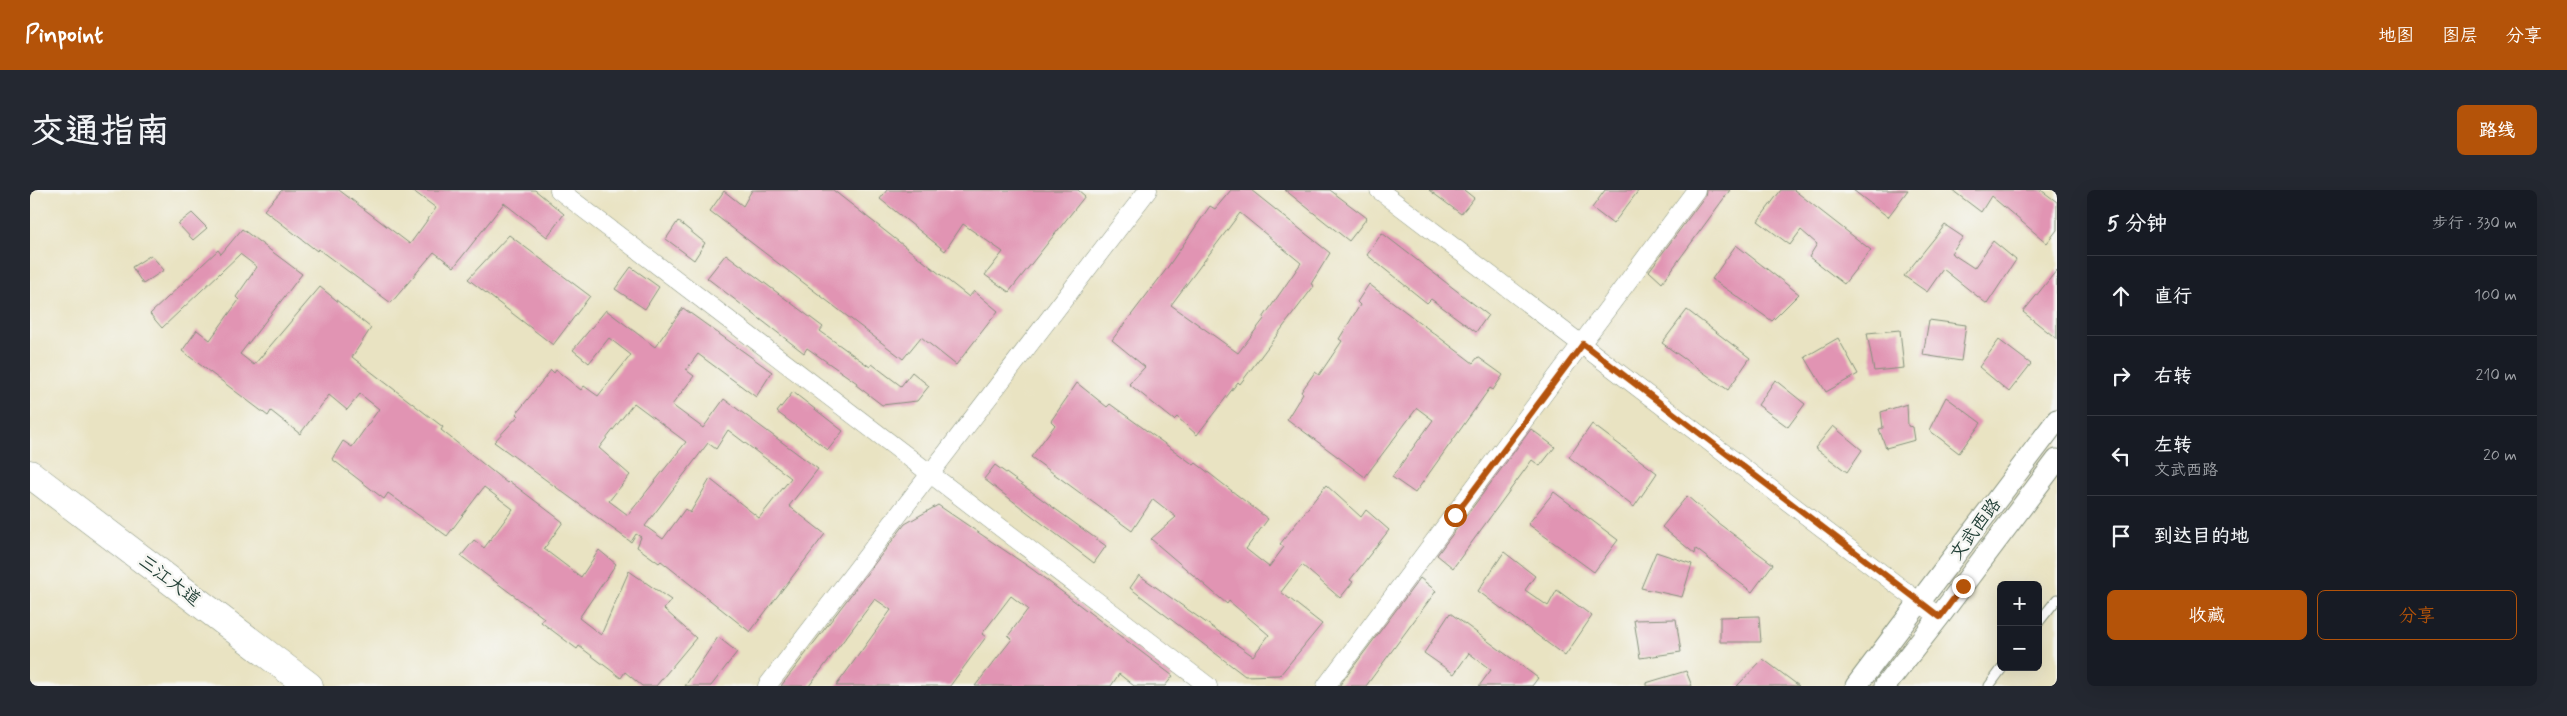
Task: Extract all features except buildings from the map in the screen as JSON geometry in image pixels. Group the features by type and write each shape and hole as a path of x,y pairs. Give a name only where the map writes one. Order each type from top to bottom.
{"main road":[{"name":"三江大道","path":"30,474 309,686"},
{"name":"三江大道","path":"30,496 280,686"}],"street":[{"path":"559,190 1208,686"},
{"path":"767,686 1148,190"},
{"path":"1379,190 1940,617"},
{"path":"1326,686 1583,344 1696,190"},
{"name":"文武西路","path":"1856,686 2057,420"},
{"name":"文武西路","path":"1885,686 1940,617 2057,460"}],"lane":[{"path":"2042,618 2057,599"},
{"path":"1988,686 2000,671"}],"route":[{"path":"1455,515 1583,344 1940,617 1963,586"}]}
